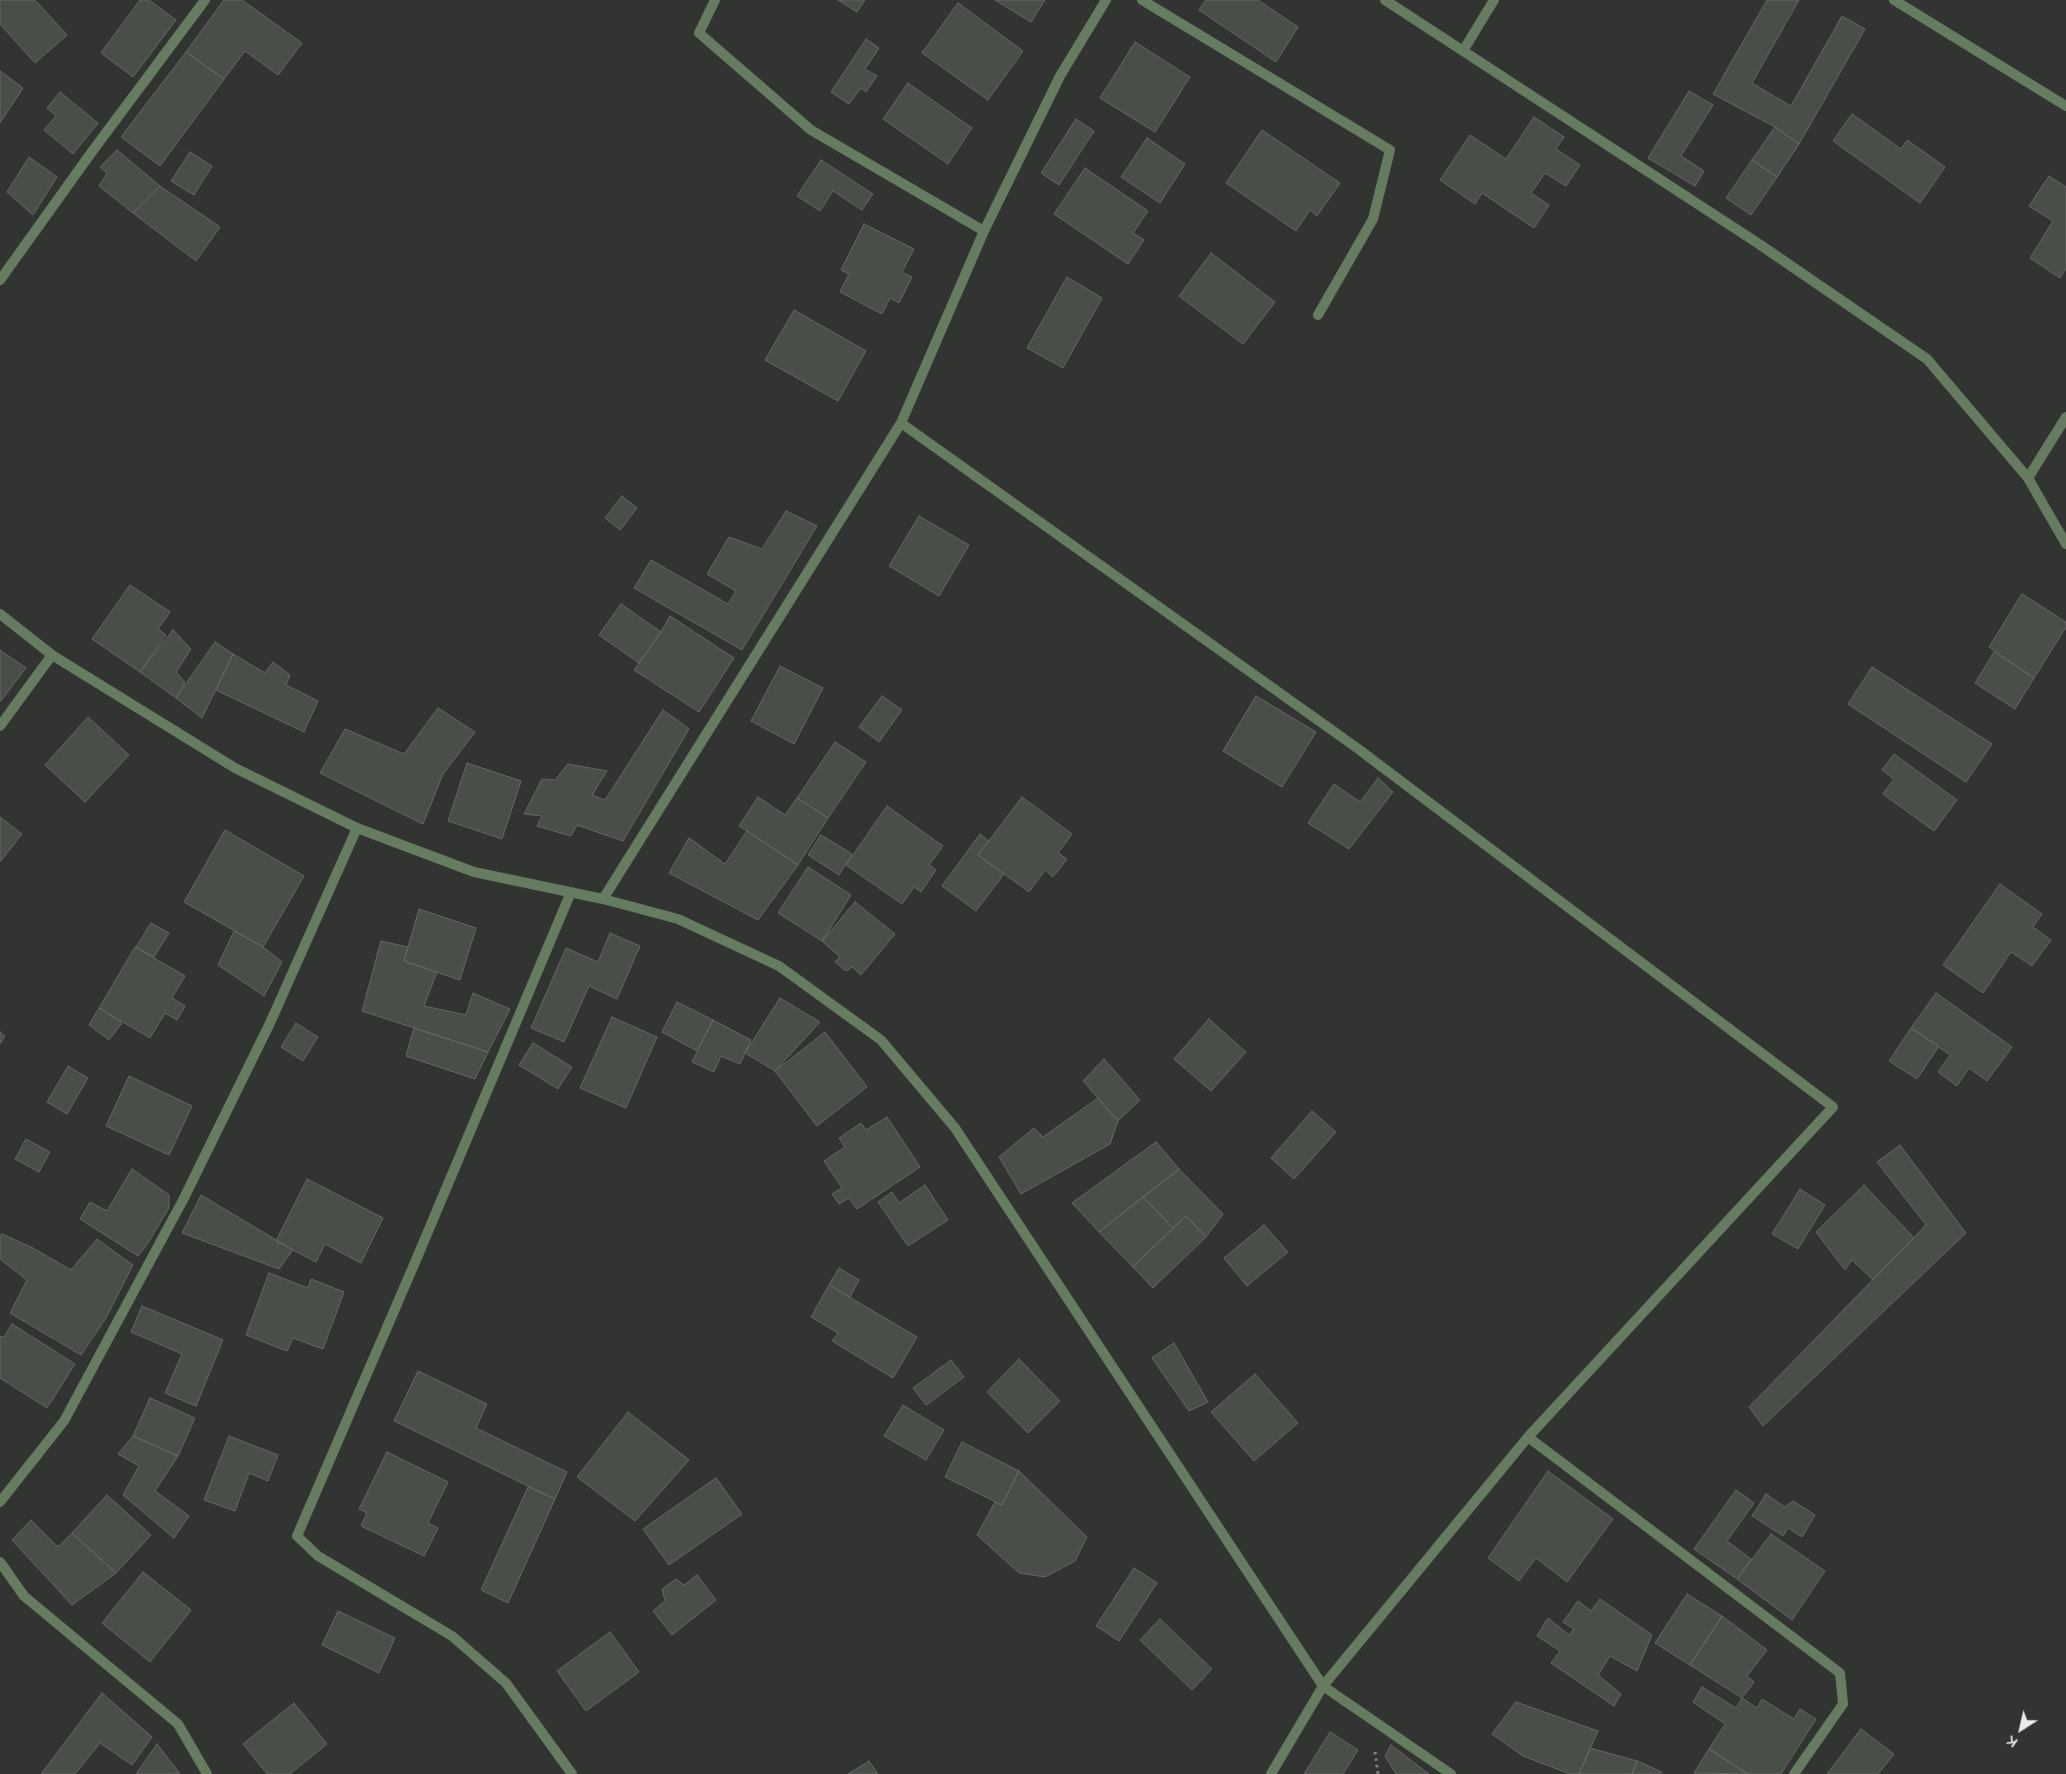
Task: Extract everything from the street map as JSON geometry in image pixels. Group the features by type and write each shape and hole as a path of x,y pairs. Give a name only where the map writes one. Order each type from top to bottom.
{"street":[{"path":"0,280 91,153 205,0"},
{"path":"715,0 699,33 811,130 984,232"},
{"path":"603,899 901,423 984,232 1060,76 1106,0"},
{"path":"1142,0 1390,150 1373,219 1318,315"},
{"path":"1385,0 1767,249 1927,359 2028,478 2066,544"},
{"path":"1463,51 1494,0"},
{"path":"1894,0 2066,106"},
{"path":"2028,478 2066,417"},
{"path":"901,423 1357,748 1833,1107 1528,1437 1323,1686 1271,1774"},
{"path":"0,614 52,655 235,768 357,828 474,872 603,899 678,919 779,966 881,1040 955,1128 1323,1686 1450,1774"},
{"path":"0,726 52,655"},
{"path":"0,1502 64,1421 184,1198 270,1023 357,828"},
{"path":"571,892 297,1536 318,1556 452,1636 506,1683 572,1774"},
{"path":"1528,1437 1840,1672 1844,1704 1794,1774"},
{"path":"0,1562 24,1596 178,1724 207,1774"}],"building":[{"path":"0,0 35,0 67,35 35,63 0,24"},
{"path":"140,0 149,0 176,20 133,77 101,53"},
{"path":"224,0 242,0 302,43 278,75 245,51 224,79 186,52"},
{"path":"838,0 865,0 857,12"},
{"path":"995,0 1045,0 1031,22"},
{"path":"1206,0 1258,0 1298,27 1276,62 1199,10"},
{"path":"1767,0 1799,0 1752,83 1791,106 1842,16 1865,29 1799,144 1775,127 1713,94"},
{"path":"958,3 1023,51 988,100 922,53"},
{"path":"866,39 879,48 865,69 877,76 866,92 861,88 849,104 831,92"},
{"path":"1135,42 1190,77 1155,132 1100,98"},
{"path":"186,52 224,79 160,166 121,137"},
{"path":"0,71 23,88 0,123"},
{"path":"908,83 972,128 948,164 883,119"},
{"path":"1689,91 1713,105 1681,156 1704,171 1695,186 1648,158"},
{"path":"60,92 98,123 73,154 44,130 56,116 47,108"},
{"path":"1852,114 1901,149 1907,140 1945,167 1920,203 1833,141"},
{"path":"1534,117 1564,137 1556,149 1580,165 1566,186 1545,173 1531,193 1549,205 1534,228 1482,193 1475,204 1440,180 1470,135 1506,159"},
{"path":"1076,119 1094,131 1059,185 1041,173"},
{"path":"1775,127 1799,144 1777,177 1752,160"},
{"path":"1262,130 1340,183 1317,216 1310,210 1296,231 1226,183"},
{"path":"1147,138 1185,164 1160,203 1121,177"},
{"path":"117,150 160,186 133,213 99,186 107,173 100,167"},
{"path":"190,152 212,166 194,195 171,181"},
{"path":"29,157 57,177 33,215 7,192"},
{"path":"821,160 873,194 862,210 833,191 820,211 797,196"},
{"path":"1752,160 1777,177 1751,215 1726,198"},
{"path":"1085,168 1148,211 1133,233 1144,240 1128,264 1054,214"},
{"path":"2049,176 2066,187 2066,268 2060,278 2030,258 2053,221 2029,206"},
{"path":"160,186 220,227 196,261 133,213"},
{"path":"864,224 914,249 902,272 912,277 899,303 890,298 882,314 840,292 849,274 841,270"},
{"path":"1211,253 1275,302 1243,344 1179,296"},
{"path":"1067,277 1102,298 1063,368 1027,348"},
{"path":"794,310 866,351 838,401 765,360"},
{"path":"622,496 637,508 620,530 605,518"},
{"path":"786,511 817,526 742,650 634,588 651,560 728,604 736,591 707,574 729,537 762,549"},
{"path":"919,516 969,545 939,596 889,566"},
{"path":"130,585 170,612 158,629 166,635 140,672 92,639"},
{"path":"2022,594 2066,622 2066,627 2034,678 1989,647"},
{"path":"621,604 661,632 639,663 599,635"},
{"path":"670,616 734,658 699,712 634,670"},
{"path":"173,630 191,649 176,672 185,682 176,698 140,672"},
{"path":"215,642 233,654 202,718 176,698"},
{"path":"0,650 26,668 0,702"},
{"path":"1994,652 2034,678 2015,709 1975,683"},
{"path":"233,654 265,673 273,662 290,675 286,685 318,701 304,732 216,690"},
{"path":"780,666 823,688 794,744 751,721"},
{"path":"1872,667 1992,744 1966,782 1848,704"},
{"path":"882,696 902,710 879,742 859,727"},
{"path":"1256,696 1316,732 1282,787 1223,751"},
{"path":"438,708 475,732 443,774 423,824 320,773 345,729 404,754"},
{"path":"663,710 689,729 623,841 577,825 571,836 537,826 542,816 524,814 542,779 555,780 568,764 607,771 592,795 605,800"},
{"path":"88,717 129,755 85,802 45,765"},
{"path":"835,742 866,762 828,818 797,798"},
{"path":"1894,754 1957,800 1934,831 1883,794 1894,779 1882,770"},
{"path":"467,763 521,781 502,839 448,821"},
{"path":"1378,778 1393,792 1349,849 1308,823 1334,784 1360,802"},
{"path":"758,797 785,815 797,798 828,818 798,865 739,826"},
{"path":"1022,797 1072,834 1058,853 1067,859 1053,877 1045,870 1029,892 978,855"},
{"path":"887,806 943,846 929,865 936,870 921,892 914,887 902,904 846,865"},
{"path":"0,817 22,834 0,862"},
{"path":"225,830 304,876 263,947 184,902"},
{"path":"747,831 798,865 758,920 669,873 689,838 725,864"},
{"path":"980,834 989,841 978,855 1004,874 976,911 942,886"},
{"path":"821,835 852,854 839,875 808,855"},
{"path":"808,867 851,895 822,941 778,913"},
{"path":"2000,884 2042,914 2033,927 2051,940 2032,966 2011,952 1983,993 1943,965"},
{"path":"855,902 895,934 861,975 852,967 846,971 835,962 840,957 822,941"},
{"path":"419,909 476,928 460,980 404,961"},
{"path":"151,923 169,933 154,957 136,947"},
{"path":"234,931 263,947 282,962 264,996 218,965"},
{"path":"610,933 640,946 617,999 589,986 564,1042 531,1028 566,948 598,962"},
{"path":"381,941 408,947 404,961 437,972 424,1006 466,1015 473,993 510,1009 488,1052 362,1011"},
{"path":"135,947 185,976 172,998 185,1006 177,1020 165,1013 150,1038 99,1008"},
{"path":"1936,993 2012,1047 1987,1081 1969,1068 1957,1086 1938,1072 1950,1055 1911,1028"},
{"path":"780,998 820,1022 775,1071 745,1053"},
{"path":"677,1002 713,1020 697,1051 662,1032"},
{"path":"99,1008 122,1023 109,1040 89,1025"},
{"path":"612,1017 657,1037 626,1108 580,1088"},
{"path":"1209,1019 1246,1052 1211,1091 1174,1059"},
{"path":"713,1020 751,1040 740,1064 721,1056 714,1072 692,1062"},
{"path":"296,1023 318,1037 303,1061 281,1047"},
{"path":"414,1028 488,1052 475,1079 406,1056"},
{"path":"1911,1028 1939,1046 1917,1079 1889,1061"},
{"path":"0,1032 5,1036 0,1044"},
{"path":"825,1032 867,1087 817,1126 775,1071"},
{"path":"533,1043 572,1067 558,1089 519,1065"},
{"path":"1104,1059 1140,1100 1118,1121 1083,1081"},
{"path":"68,1066 88,1078 67,1114 47,1102"},
{"path":"129,1076 192,1106 169,1155 106,1126"},
{"path":"1098,1098 1118,1121 1110,1144 1021,1194 999,1157 1034,1128 1043,1137"},
{"path":"1312,1111 1336,1132 1294,1179 1271,1158"},
{"path":"887,1117 920,1167 857,1209 849,1198 839,1204 832,1194 842,1188 824,1161 845,1147 839,1138 861,1123 866,1130"},
{"path":"26,1139 50,1152 39,1172 15,1159"},
{"path":"1156,1142 1179,1169 1099,1232 1072,1203"},
{"path":"1900,1145 1966,1233 1763,1426 1749,1407 1926,1225 1877,1162"},
{"path":"132,1169 169,1195 169,1208 138,1256 80,1219 90,1202 107,1211"},
{"path":"1179,1169 1223,1214 1206,1237 1186,1216 1173,1228 1143,1197"},
{"path":"307,1179 383,1218 361,1263 325,1244 316,1262 276,1241"},
{"path":"925,1185 948,1220 908,1246 878,1202 892,1192 899,1203"},
{"path":"1864,1185 1914,1238 1873,1280 1852,1260 1845,1270 1816,1232"},
{"path":"1800,1189 1825,1205 1798,1249 1772,1234"},
{"path":"201,1195 293,1250 279,1269 182,1233"},
{"path":"1143,1197 1173,1228 1133,1267 1099,1232"},
{"path":"1186,1216 1206,1237 1153,1288 1133,1267"},
{"path":"1264,1225 1288,1252 1247,1286 1224,1258"},
{"path":"2,1234 33,1248 71,1270 97,1239 133,1265 106,1318 81,1355 10,1313 27,1280 0,1259 0,1236"},
{"path":"839,1268 859,1280 850,1297 829,1285"},
{"path":"269,1273 308,1288 311,1279 344,1292 323,1349 293,1338 287,1351 246,1335"},
{"path":"829,1285 917,1337 893,1378 832,1341 838,1333 811,1317"},
{"path":"142,1306 223,1340 196,1406 165,1393 182,1354 131,1332"},
{"path":"12,1324 75,1364 47,1408 0,1378 0,1336 4,1337"},
{"path":"1174,1343 1208,1402 1189,1411 1152,1358"},
{"path":"1019,1359 1060,1401 1028,1433 987,1392"},
{"path":"951,1360 964,1377 926,1405 913,1388"},
{"path":"418,1371 487,1404 476,1428 567,1472 555,1499 394,1421"},
{"path":"1255,1374 1298,1423 1254,1461 1211,1412"},
{"path":"150,1398 195,1418 178,1456 133,1436"},
{"path":"903,1405 944,1430 926,1460 884,1436"},
{"path":"628,1412 689,1460 635,1521 577,1477"},
{"path":"133,1436 178,1456 155,1491 189,1516 174,1538 123,1495 139,1466 118,1454"},
{"path":"229,1436 278,1455 268,1481 249,1473 235,1511 204,1500"},
{"path":"962,1442 1019,1471 1002,1505 945,1477"},
{"path":"387,1452 448,1482 428,1523 438,1528 424,1556 361,1526 367,1513 359,1509"},
{"path":"1019,1471 1087,1537 1075,1561 1045,1577 1019,1573 977,1535 995,1502 1002,1505"},
{"path":"1548,1471 1613,1519 1567,1582 1536,1558 1519,1581 1488,1558"},
{"path":"716,1478 742,1514 669,1565 643,1529"},
{"path":"528,1487 555,1499 508,1603 481,1590"},
{"path":"1736,1490 1754,1503 1727,1541 1751,1559 1737,1579 1694,1549"},
{"path":"1766,1494 1785,1507 1793,1501 1815,1515 1802,1537 1788,1528 1783,1536 1752,1516"},
{"path":"107,1495 151,1535 116,1573 72,1533"},
{"path":"31,1520 58,1547 72,1533 116,1573 72,1605 12,1540"},
{"path":"1771,1534 1825,1571 1792,1620 1737,1579"},
{"path":"1134,1568 1157,1583 1119,1641 1096,1626"},
{"path":"143,1572 191,1610 150,1662 102,1623"},
{"path":"697,1575 716,1600 672,1635 653,1611 665,1601 662,1589 676,1579 684,1585"},
{"path":"1687,1594 1722,1616 1690,1665 1655,1643"},
{"path":"1600,1599 1652,1635 1637,1671 1610,1656 1598,1675 1621,1694 1614,1706 1551,1663 1560,1651 1537,1636 1548,1618 1569,1635 1574,1629 1563,1622 1578,1601 1591,1611"},
{"path":"338,1611 395,1638 379,1673 322,1645"},
{"path":"1722,1616 1767,1650 1747,1676 1754,1682 1742,1698 1690,1665"},
{"path":"1160,1619 1212,1669 1192,1690 1140,1640"},
{"path":"610,1632 639,1672 586,1711 557,1671"},
{"path":"1702,1687 1736,1708 1742,1698 1757,1708 1762,1699 1794,1719 1800,1709 1816,1719 1781,1774 1748,1774 1709,1749 1725,1724 1693,1702"},
{"path":"102,1693 152,1737 132,1765 100,1743 75,1774 41,1774"},
{"path":"1516,1702 1598,1731 1579,1774 1570,1774 1523,1756 1492,1734"},
{"path":"294,1703 327,1744 290,1774 267,1774 243,1744"},
{"path":"1861,1729 1894,1754 1878,1774 1827,1774"},
{"path":"1330,1732 1358,1750 1343,1774 1304,1774"},
{"path":"157,1744 180,1774 136,1774"},
{"path":"1391,1745 1429,1774 1396,1774 1385,1756"},
{"path":"1590,1748 1637,1761 1632,1774 1579,1774"},
{"path":"1709,1749 1748,1774 1694,1773"},
{"path":"869,1761 878,1774 848,1774"},
{"path":"1637,1761 1662,1772 1661,1774 1632,1774"}]}
